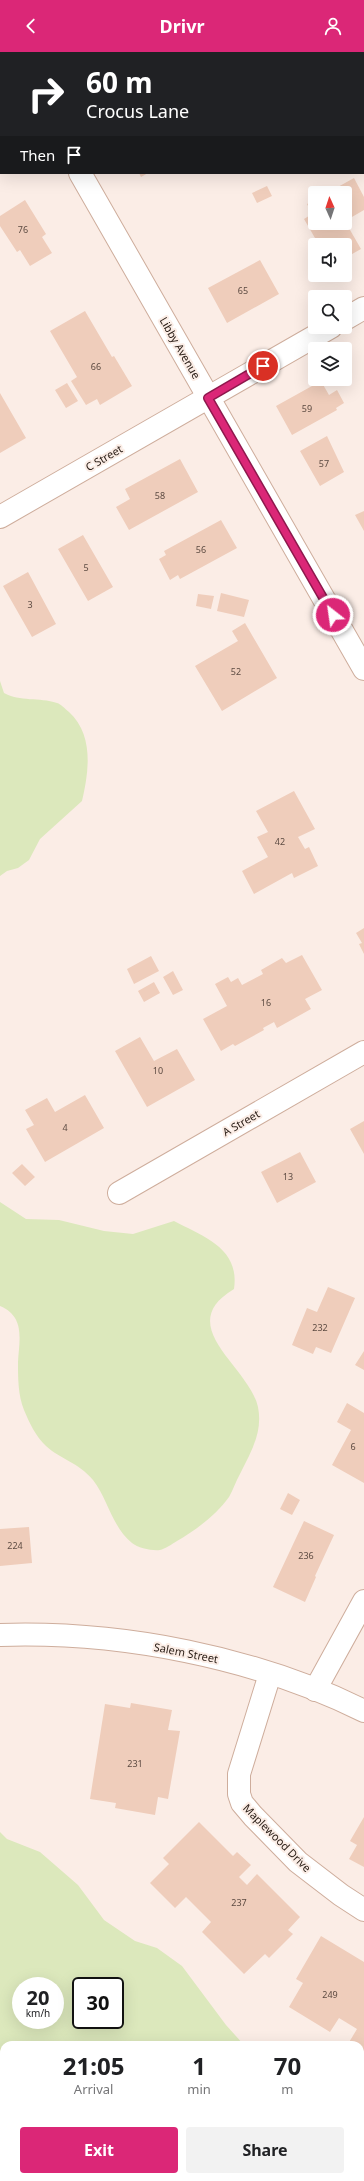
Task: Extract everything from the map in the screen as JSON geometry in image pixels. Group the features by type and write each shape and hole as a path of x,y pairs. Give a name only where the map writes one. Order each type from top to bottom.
{"street":[{"name":"Libby Avenue","path":"81,174 364,670"},
{"path":"352,315 364,308"},
{"name":"C Street","path":"0,517 319,334"},
{"name":"A Street","path":"119,1193 364,1052"},
{"path":"315,1690 364,1601"},
{"name":"Salem Street","path":"0,1635 66,1635 113,1640 184,1652 270,1674 315,1690 364,1711"},
{"name":"Maplewood Drive","path":"270,1674 239,1774 238,1794 242,1803 298,1862 341,1895 364,1910"}],"green space":[{"path":"0,681 4,693 10,696 23,699 50,701 62,705 77,721 83,731 88,754 88,766 82,801 40,839 29,860 18,868 7,871 0,876"},
{"path":"0,1202 26,1219 59,1220 104,1231 133,1234 174,1221 218,1246 226,1254 231,1263 234,1275 234,1289 217,1303 210,1317 212,1332 219,1346 242,1376 252,1392 258,1407 259,1425 255,1442 248,1458 224,1504 198,1527 164,1549 149,1550 132,1543 125,1536 115,1521 103,1496 93,1480 81,1469 46,1446 36,1434 28,1419 22,1404 19,1386 19,1330 14,1316 0,1306"},
{"path":"0,1832 7,1839 40,1852 78,1885 104,1920 135,1941 157,1948 182,1966 226,2025 240,2041 0,2041"}],"building":[{"path":"140,174 146,174 141,177"},
{"path":"354,178 364,197 364,210 352,217 352,186 340,186"},
{"path":"267,186 272,196 257,203 252,193"},
{"path":"25,200 46,234 42,237 52,253 30,266 20,250 17,252 0,226 0,216"},
{"path":"308,216 308,226 304,219"},
{"path":"310,230 350,230 361,249 352,254 352,238 315,238"},
{"path":"260,260 279,294 227,323 208,288"},
{"path":"85,311 112,357 114,356 132,386 100,405 97,399 86,405 71,381 77,377 50,331"},
{"path":"67,383 78,401 66,408 55,390"},
{"path":"312,386 324,386 329,395 337,390 344,403 336,408 337,410 292,435 276,406"},
{"path":"0,393 26,438 0,453"},
{"path":"327,436 344,472 320,486 300,451"},
{"path":"180,459 198,492 129,530 116,507 130,499 125,489"},
{"path":"364,511 364,531 355,515"},
{"path":"221,520 237,548 180,579 178,575 170,580 159,559 166,555 164,551"},
{"path":"83,535 113,587 88,601 58,549"},
{"path":"28,572 56,624 32,637 3,586"},
{"path":"221,593 249,600 244,617 217,611"},
{"path":"198,594 214,596 211,609 196,606"},
{"path":"245,623 277,678 222,711 195,666 238,641 232,631"},
{"path":"294,791 315,829 298,837 305,849 309,847 318,866 294,878 292,873 254,894 242,871 268,857 257,837 268,832 256,811"},
{"path":"364,928 364,954 359,944 362,943 356,933"},
{"path":"302,955 322,990 305,999 311,1009 277,1028 274,1022 263,1028 264,1030 235,1046 233,1044 221,1051 203,1019 227,1006 215,984 228,977 231,982 238,978 242,985 263,974 261,970 282,958 286,963"},
{"path":"151,956 159,971 134,984 127,969"},
{"path":"173,971 183,990 173,995 163,977"},
{"path":"154,982 160,993 144,1002 138,991"},
{"path":"140,1037 154,1061 177,1049 195,1080 147,1107 115,1051"},
{"path":"85,1095 104,1128 45,1162 26,1129 34,1125 25,1110 47,1098 55,1112"},
{"path":"364,1121 364,1154 350,1129"},
{"path":"300,1152 316,1182 277,1203 261,1172"},
{"path":"22,1164 35,1177 25,1186 12,1173"},
{"path":"328,1287 355,1298 331,1353 316,1347 313,1354 292,1345 307,1308 317,1312"},
{"path":"364,1351 364,1370 355,1365"},
{"path":"347,1403 364,1413 364,1483 332,1465 351,1430 337,1422"},
{"path":"288,1493 300,1500 292,1515 280,1509"},
{"path":"304,1521 334,1535 305,1602 273,1587"},
{"path":"29,1527 32,1563 0,1566 0,1529"},
{"path":"131,1703 172,1710 168,1730 180,1731 168,1799 158,1797 155,1815 115,1808 116,1803 90,1799 105,1704 130,1708"},
{"path":"364,1817 364,1867 349,1859 357,1845 350,1841"},
{"path":"199,1822 233,1856 237,1852 251,1865 239,1877 247,1885 257,1874 300,1917 288,1930 293,1934 269,1958 265,1954 244,1974 202,1932 211,1922 186,1897 175,1908 150,1883 169,1864 163,1858"},
{"path":"321,1936 364,1962 364,2041 350,2041 357,2029 339,2018 330,2032 289,2007 303,1983 296,1979"}],"route":[{"path":"263,366 208,398 333,615"}]}
